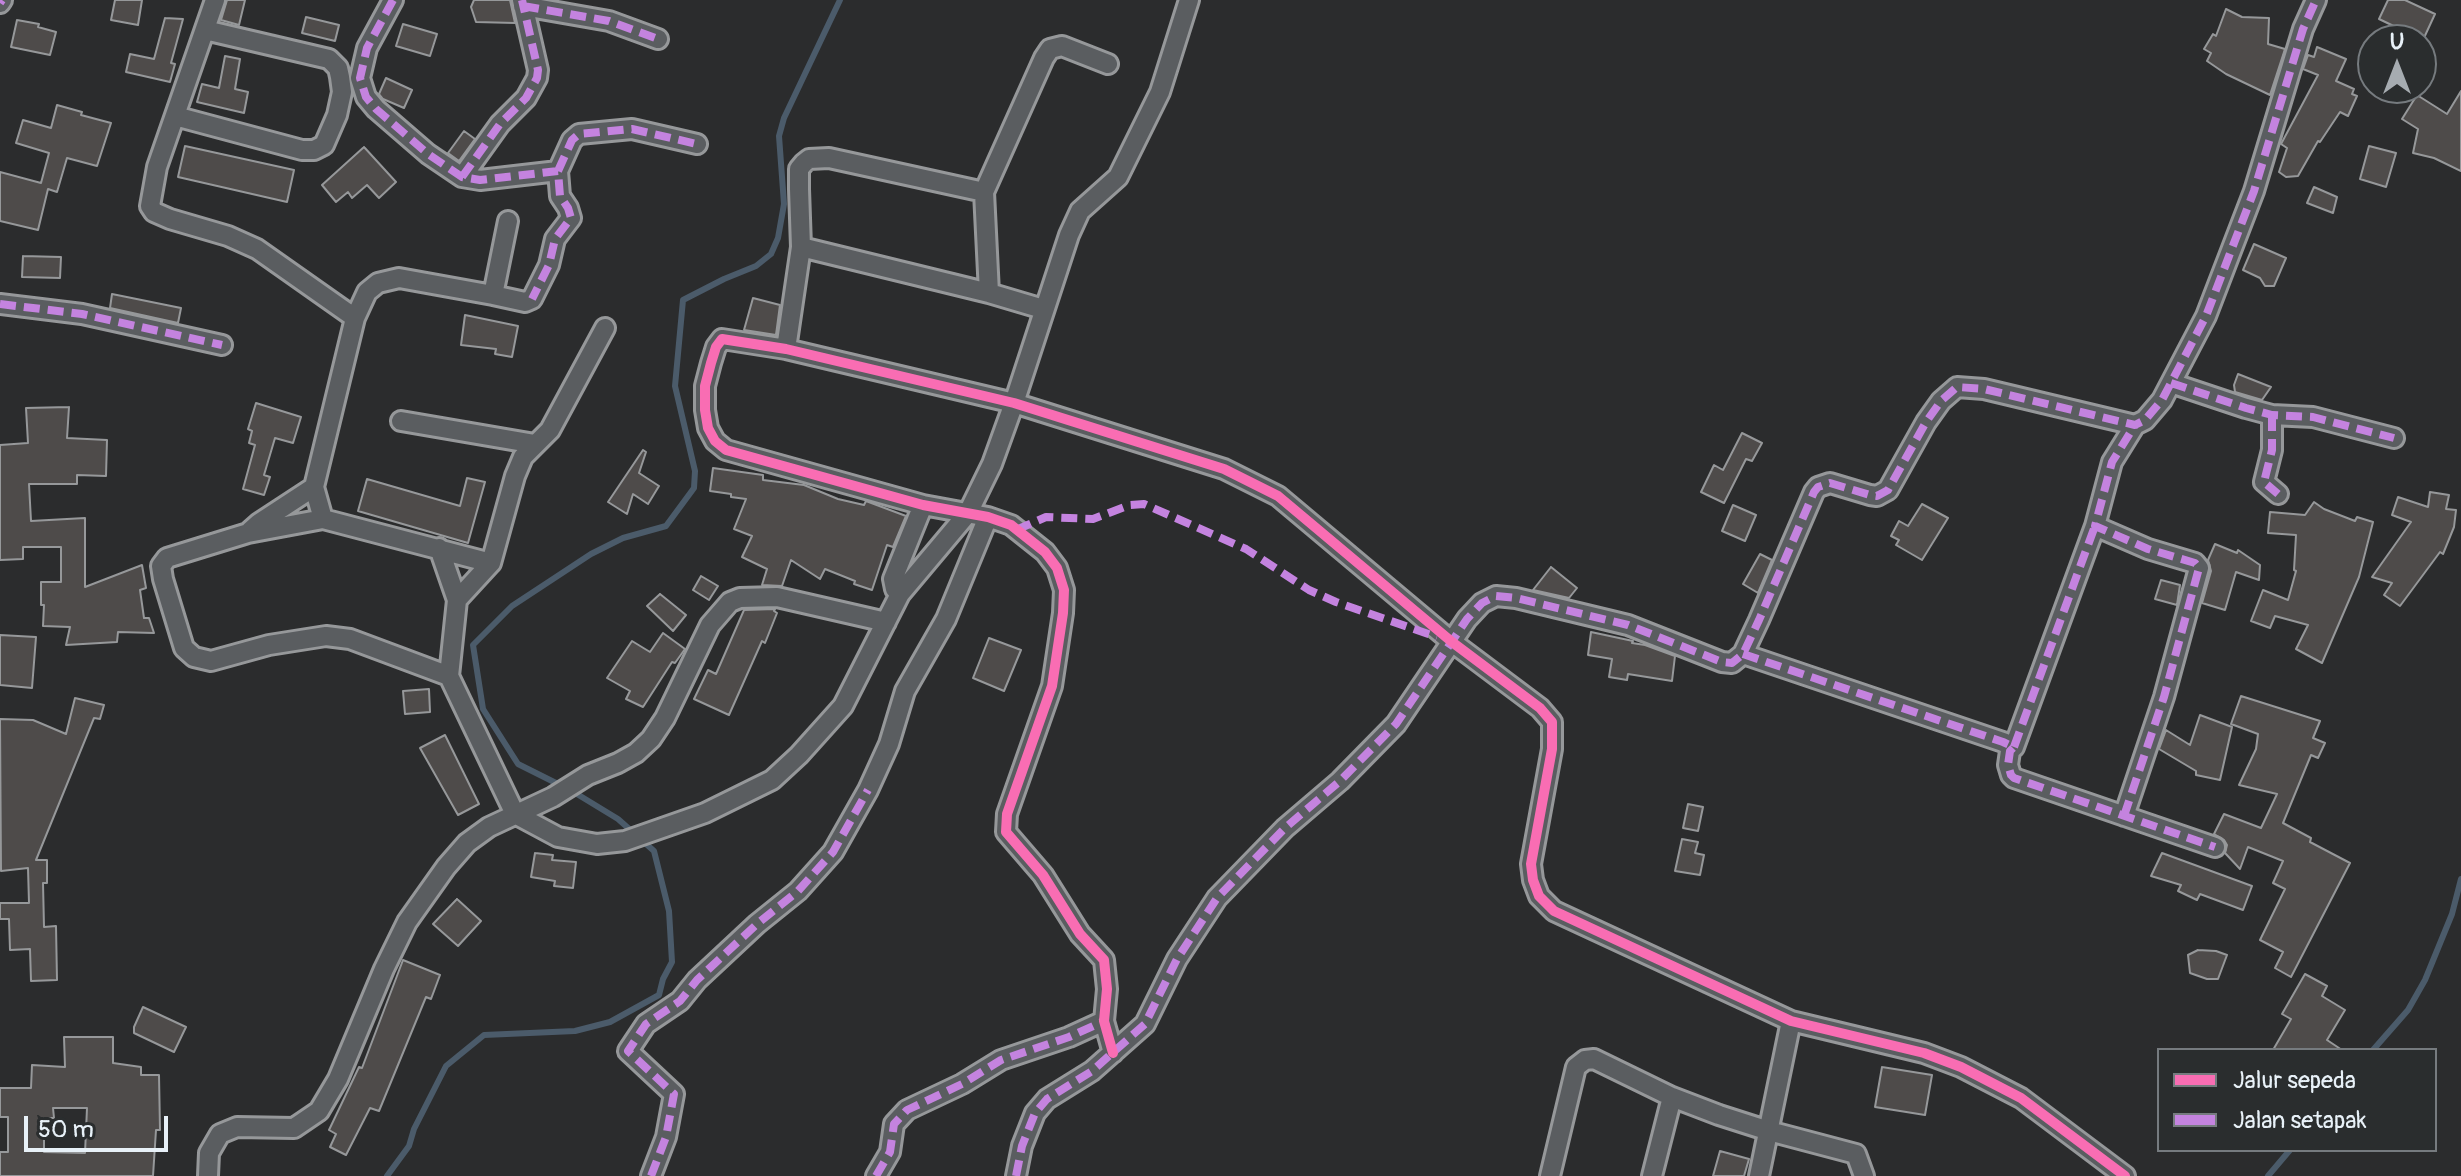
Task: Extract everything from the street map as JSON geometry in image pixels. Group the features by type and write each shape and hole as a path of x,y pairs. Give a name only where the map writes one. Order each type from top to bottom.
{"street":[{"path":"215,0 175,116 150,206 154,212 228,236 257,249 355,318"},
{"path":"393,0 367,48 360,78 366,97 428,154 462,177 480,180 558,171"},
{"path":"439,548 457,600 449,676 515,814 558,837 597,844 633,839 735,800 772,780 843,706 900,594 968,513 992,464 1043,309 1080,211 1118,177 1160,92 1189,0"},
{"path":"2215,847 2014,778 2008,765 2010,751 2095,526 2112,462 2135,425 2154,411 2206,316 2254,191 2303,29 2316,0"},
{"path":"462,177 500,124 526,98 537,78 538,70 523,3 609,21 658,39"},
{"path":"175,116 302,150 314,150 324,145 337,115 342,92 340,77 338,68 329,59 205,30"},
{"path":"989,293 984,192 1044,58 1050,49 1062,46 1108,64"},
{"path":"323,519 314,487 355,318 367,292 378,283 399,278 518,301 532,299 549,265 555,239 571,218 560,196 558,171 572,140 579,134 632,129 697,144"},
{"path":"786,349 801,247 799,169 809,159 829,158 984,192"},
{"path":"493,295 508,221"},
{"path":"801,247 1043,309"},
{"path":"0,304 82,314 222,345"},
{"path":"457,600 491,563 523,457 550,430 605,328"},
{"path":"1113,1053 1104,1021 1107,989 1104,960 1080,934 1043,875 1006,832 1007,814 1052,686 1064,590 1057,568 1045,552 1011,525 988,517 923,505 726,450 715,441 708,428 705,410 705,386 716,347 722,339 786,349 1014,403 1224,469 1278,496 1452,642 1540,708 1552,722 1552,749 1531,864 1539,896 1554,911 1791,1021 1924,1053 1961,1067 2021,1098 2125,1176"},
{"path":"2171,383 2272,415 2313,417 2394,438"},
{"path":"1016,1176 1022,1146 1035,1113 1053,1094 1092,1071 1145,1024 1177,959 1217,898 1285,828 1340,781 1396,724 1474,611 1496,596 1628,625 1722,662 1735,662 1743,654 1818,487 1830,483 1877,496 1888,490 1926,422 1941,401 1957,387 1984,389 2135,425"},
{"path":"2272,415 2272,450 2264,482 2278,494"},
{"path":"401,421 535,444"},
{"path":"248,533 314,487"},
{"path":"900,594 895,589 893,579 923,505"},
{"path":"651,1176 666,1137 674,1094 628,1051 646,1024 680,1001 697,980 757,924 798,891 833,852 849,828 889,744 905,691 946,619 988,517"},
{"path":"449,676 350,639 326,636 269,645 211,661 194,657 184,648 161,566 167,558 177,554 248,533 323,519 491,563"},
{"path":"2095,526 2148,549 2195,563 2199,568 2160,711 2124,816"},
{"path":"208,1176 209,1153 220,1134 237,1127 294,1128 319,1111 338,1079 407,922 437,878 467,843 489,827 636,753 651,739 665,718 710,625 730,602 762,596 777,597 886,622"},
{"path":"1743,654 2014,747"},
{"path":"876,1176 890,1152 894,1124 907,1110 962,1084 1001,1060 1069,1037 1104,1021"},
{"path":"1759,1176 1791,1021"},
{"path":"1550,1176 1576,1067 1585,1060 1594,1059 1672,1097 1769,1131 1856,1154 1864,1176"},
{"path":"1652,1176 1672,1097"}],"building":[{"path":"115,0 142,0 138,25 111,20"},
{"path":"227,0 245,0 239,25 221,20"},
{"path":"474,0 510,0 515,23 476,22 471,7"},
{"path":"2388,0 2405,0 2435,14 2430,24 2389,24 2379,19"},
{"path":"2226,9 2242,17 2269,18 2268,44 2285,49 2270,95 2226,74 2207,61 2211,53 2204,49 2213,34 2216,36"},
{"path":"306,17 339,25 335,41 302,33"},
{"path":"165,18 183,19 171,63 175,64 170,82 126,72 130,54 154,59"},
{"path":"17,20 39,24 38,27 56,32 50,55 11,47"},
{"path":"403,24 437,34 430,56 396,46"},
{"path":"2317,47 2346,59 2336,81 2354,89 2352,94 2357,96 2348,116 2340,112 2318,141 2298,176 2286,177 2279,172 2287,148 2281,144 2318,75 2303,69 2308,55 2314,57"},
{"path":"225,56 240,59 235,89 248,92 244,113 197,102 202,84 219,88"},
{"path":"386,78 412,90 404,108 383,99 379,94"},
{"path":"2461,91 2461,171 2434,158 2413,153 2418,129 2402,119 2411,104 2431,104 2447,114"},
{"path":"57,105 111,123 97,166 67,158 57,192 48,189 38,230 0,221 0,172 41,183 49,153 16,143 23,120 51,128"},
{"path":"464,131 475,139 459,161 448,153"},
{"path":"185,146 294,170 287,202 178,177"},
{"path":"2369,146 2396,153 2386,187 2360,179"},
{"path":"364,147 396,182 379,198 367,185 352,198 348,192 336,202 322,185"},
{"path":"2314,187 2337,197 2333,213 2307,203"},
{"path":"2254,244 2286,258 2274,286 2265,286 2260,278 2243,270"},
{"path":"23,256 61,257 60,278 22,277"},
{"path":"112,294 181,308 178,323 110,308"},
{"path":"753,298 780,305 776,335 744,330"},
{"path":"465,315 518,326 512,357 495,354 496,349 461,345"},
{"path":"2238,374 2271,387 2262,400 2235,392"},
{"path":"256,403 301,417 293,443 275,438 264,475 270,477 264,495 243,489 255,445 249,443 252,431 248,429"},
{"path":"69,407 67,438 107,440 106,476 77,475 77,484 29,484 31,521 85,518 85,587 142,565 146,588 140,590 144,618 149,618 154,633 118,632 117,642 66,645 70,627 43,626 44,605 41,605 41,582 61,582 61,547 23,547 23,559 0,560 0,445 28,443 26,408"},
{"path":"1742,433 1762,443 1752,461 1746,459 1724,503 1701,492 1714,465 1723,470"},
{"path":"643,450 646,452 639,473 659,486 648,504 633,494 627,514 608,502"},
{"path":"713,468 763,475 763,480 804,485 838,499 864,505 866,501 906,516 893,547 887,545 872,590 825,569 820,579 791,560 782,586 762,585 767,569 742,557 752,536 734,529 746,499 710,491"},
{"path":"467,478 485,482 468,543 358,511 367,479 460,506"},
{"path":"2430,492 2449,495 2446,509 2456,510 2454,527 2443,554 2440,552 2400,606 2384,595 2392,583 2372,577 2411,522 2392,515 2398,497 2428,507"},
{"path":"2314,502 2355,521 2357,517 2373,522 2359,577 2322,663 2296,649 2308,625 2275,616 2270,628 2251,621 2263,590 2288,600 2296,571 2296,535 2268,533 2270,512 2305,515"},
{"path":"1922,504 1948,518 1922,560 1896,545 1899,540 1891,536 1899,521 1908,526"},
{"path":"1733,505 1756,515 1745,541 1722,531"},
{"path":"2215,544 2237,553 2238,550 2260,565 2259,580 2236,572 2225,610 2202,603 2211,571 2208,560"},
{"path":"1760,554 1772,560 1758,593 1743,584"},
{"path":"1551,567 1577,588 1569,598 1533,590"},
{"path":"701,576 718,586 709,600 693,590"},
{"path":"2161,580 2180,585 2177,605 2155,599"},
{"path":"660,594 686,615 673,631 647,606"},
{"path":"775,609 777,613 765,643 762,641 729,715 694,699 708,670 716,674 744,610"},
{"path":"1591,632 1633,641 1675,656 1672,681 1628,674 1627,680 1609,677 1612,659 1588,655"},
{"path":"663,633 685,649 675,663 672,662 643,707 626,699 630,691 607,678 632,641 650,652"},
{"path":"0,635 36,637 32,688 0,685"},
{"path":"989,638 1021,650 1004,691 973,678"},
{"path":"429,689 430,712 405,714 403,691"},
{"path":"2241,696 2320,721 2313,738 2325,743 2318,758 2311,755 2283,823 2311,838 2310,842 2350,863 2291,977 2275,968 2283,952 2260,940 2285,889 2273,883 2283,861 2248,847 2240,869 2225,853 2227,845 2224,840 2214,834 2224,814 2261,828 2277,794 2239,785 2256,749 2258,734 2231,724"},
{"path":"75,698 104,705 100,719 94,718 36,860 47,860 47,883 43,883 44,927 56,926 57,980 31,981 30,949 10,950 9,919 0,919 0,903 29,903 28,868 1,871 0,719 33,720 66,734"},
{"path":"2200,715 2232,727 2220,780 2196,775 2196,771 2159,749 2166,730 2190,745"},
{"path":"445,735 479,804 458,815 420,748"},
{"path":"1688,804 1703,807 1698,831 1683,828"},
{"path":"1682,839 1698,842 1695,853 1704,855 1700,875 1675,871"},
{"path":"535,853 553,855 552,860 576,862 573,888 554,886 555,881 531,877"},
{"path":"2162,853 2252,886 2243,910 2200,894 2197,900 2178,891 2181,885 2151,876"},
{"path":"457,899 481,921 458,946 433,924"},
{"path":"2198,950 2227,955 2218,979 2190,973 2188,955"},
{"path":"403,960 440,975 431,999 426,997 379,1111 370,1108 346,1155 330,1147 336,1134 329,1130 359,1067 362,1068"},
{"path":"2305,974 2327,986 2322,996 2345,1010 2327,1040 2339,1048 2274,1048 2291,1019 2282,1014"},
{"path":"143,1007 186,1027 174,1052 134,1033"},
{"path":"64,1037 113,1037 113,1063 141,1067 141,1075 159,1075 160,1130 156,1130 153,1176 0,1176 0,1152 8,1152 8,1117 0,1117 0,1088 31,1088 32,1065 65,1067","holes":["53,1108 87,1108 85,1153 44,1152 44,1118 54,1118"]},
{"path":"1882,1067 1932,1075 1925,1115 1875,1107"},
{"path":"1720,1151 1749,1159 1744,1176 1713,1176"}],"waterway":[{"path":"562,786 518,764 483,709 473,645 512,606 591,554 623,538 666,526 694,488 695,471 675,386 683,300 756,266 771,254 778,238 784,204 779,136 784,118 840,0"},
{"path":"387,1176 409,1146 414,1129 446,1066 484,1035 575,1031 610,1022 659,995 672,962 669,911 654,851 618,819 572,791"},
{"path":"2375,1048 2408,1010 2425,980 2452,914 2461,879"},
{"path":"2268,1176 2288,1152"}],"marked path":[{"path":"393,0 367,48 360,78 366,97 376,109 428,154 462,177 480,180 558,171 560,196 571,218 555,239 549,265 532,299"},
{"path":"462,177 500,124 526,98 537,78 538,70 522,0"},
{"path":"1016,1176 1022,1146 1035,1113 1047,1099 1092,1071 1145,1024 1177,959 1217,898 1285,828 1340,781 1396,724 1467,619 1482,603 1496,596 1516,598 1628,625 1722,662 1732,663 1743,654 1818,487 1830,483 1877,496 1888,490 1926,422 1941,401 1957,387 1984,389 2135,425 2145,420 2162,400 2206,316 2254,191 2303,29 2316,0"},
{"path":"523,6 609,21 658,39"},
{"path":"558,171 572,140 579,134 632,129 697,144"},
{"path":"0,304 82,314 222,345"},
{"path":"2171,383 2272,415 2313,417 2394,438"},
{"path":"2272,415 2272,450 2264,482 2278,494"},
{"path":"2124,816 2164,697 2199,568 2195,563 2148,549 2095,526 2112,462 2135,425"},
{"path":"1016,530 1046,517 1093,519 1130,505 1144,504 1246,549 1309,590 1437,637"},
{"path":"2014,747 2095,526"},
{"path":"1743,654 2003,742 2014,747 2010,751 2008,765 2014,778 2215,847"},
{"path":"651,1176 666,1137 674,1094 628,1051 646,1024 680,1001 697,980 757,924 798,891 833,852 868,790"},
{"path":"876,1176 890,1152 894,1124 907,1110 962,1084 1001,1060 1069,1037 1104,1021"}],"cycle path":[{"path":"1113,1053 1104,1021 1107,989 1104,960 1080,934 1043,875 1006,832 1007,814 1052,686 1064,590 1057,568 1045,552 1011,525 988,517 923,505 726,450 715,441 708,428 705,410 705,386 716,347 722,339 786,349 1014,403 1224,469 1278,496 1452,642 1540,708 1552,722 1552,749 1531,864 1539,896 1554,911 1791,1021 1924,1053 1961,1067 2021,1098 2125,1176"}]}
